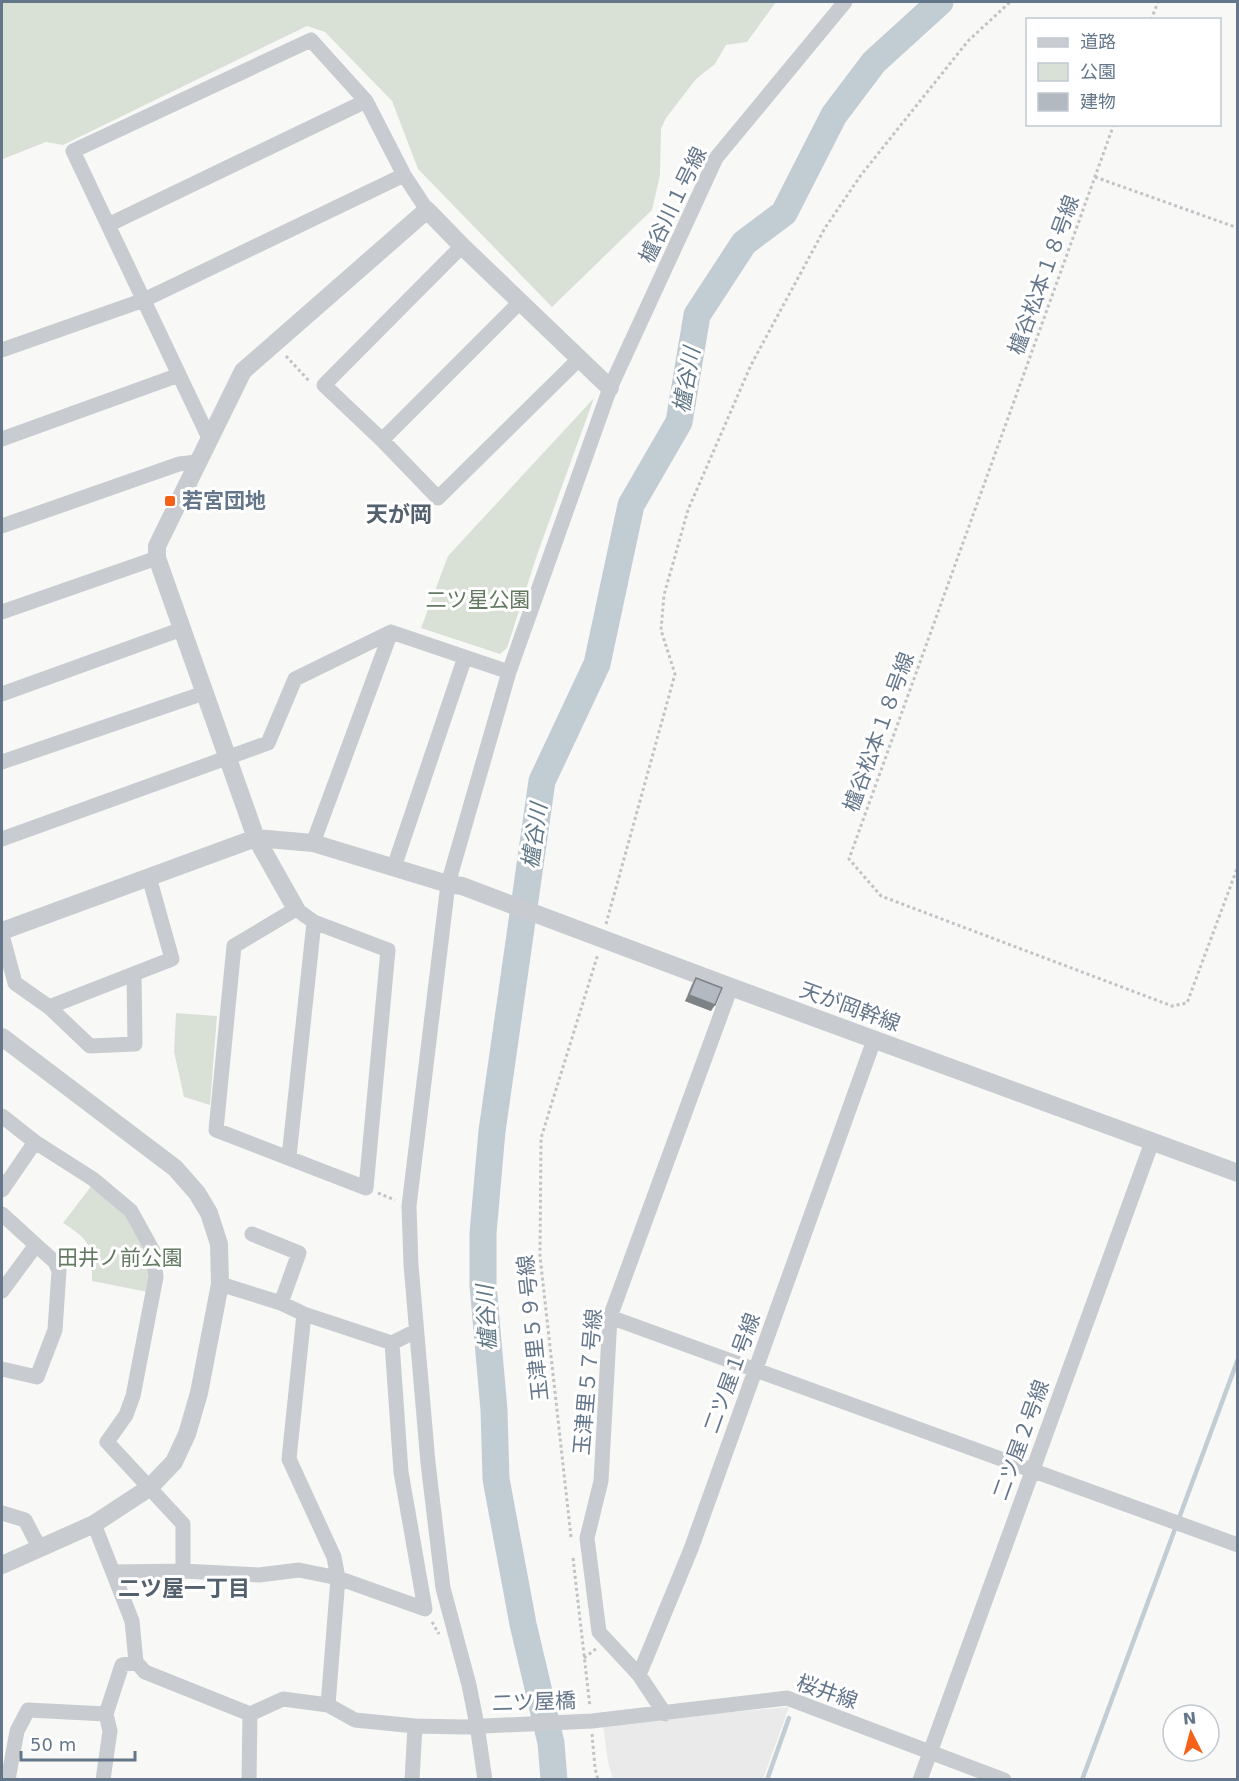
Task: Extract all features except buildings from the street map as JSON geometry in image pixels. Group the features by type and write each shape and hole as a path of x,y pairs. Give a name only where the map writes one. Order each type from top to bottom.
{"street":[{"name":"櫨谷川１号線","path":"485,1779 483,1725 469,1685 443,1588 428,1463 408,1206 455,885 509,672 610,388 716,158 845,2"},
{"path":"209,438 73,151 311,40 366,101 404,175 428,210 462,246 610,388"},
{"path":"108,225 366,101"},
{"path":"2,350 144,300 404,175"},
{"path":"296,909 234,946 216,1130 366,1188 388,950 314,922 296,909 256,838 157,558 157,546 243,371 428,210"},
{"path":"462,246 324,386 382,440 438,498 579,359"},
{"path":"382,440 520,302"},
{"path":"2,439 179,375"},
{"path":"2,526 178,464 197,462"},
{"path":"2,612 157,558"},
{"path":"2,694 182,629"},
{"path":"2,839 268,743 296,680 391,632 509,672"},
{"path":"314,843 391,632"},
{"path":"393,867 465,657"},
{"path":"2,762 204,693"},
{"path":"134,974 135,1044 90,1046 49,1007 15,983 2,933 256,838"},
{"name":"天が岡幹線","path":"256,838 314,843 455,885 1238,1173"},
{"path":"49,1007 172,959 149,877"},
{"path":"290,1157 314,922"},
{"name":"玉津里５７号線","path":"639,1676 599,1632 587,1538 601,1481 610,1317 731,987"},
{"path":"2,1037 176,1168 197,1193 209,1213 219,1244 220,1284 198,1393 187,1434 174,1462 149,1488 94,1524 2,1565"},
{"name":"二ツ屋１号線","path":"639,1676 692,1549 874,1040"},
{"path":"2,1116 35,1142 93,1179 132,1210 153,1251 156,1277 133,1396 126,1415 107,1442 183,1524 183,1571"},
{"path":"2,1190 35,1142"},
{"name":"二ツ屋２号線","path":"920,1779 1152,1142"},
{"path":"2,1214 55,1262 59,1271 55,1330 37,1377 2,1369"},
{"path":"252,1234 299,1253 281,1303"},
{"path":"2,1291 36,1245"},
{"path":"220,1284 281,1303 304,1314 392,1343 416,1331"},
{"path":"304,1314 289,1459 334,1557 338,1578 328,1705"},
{"path":"610,1317 1238,1545"},
{"path":"113,1572 183,1571 259,1575 299,1570 338,1578 425,1610 401,1472 392,1343"},
{"path":"2,1512 25,1520 39,1547"},
{"path":"94,1524 132,1621 136,1662 145,1672 249,1714 249,1779"},
{"path":"103,1779 110,1731 106,1714 122,1665 136,1662"},
{"path":"639,1676 665,1714"},
{"name":"桜井線","path":"591,1721 787,1698 1004,1779"},
{"name":"二ツ屋橋","path":"249,1714 283,1699 328,1705 355,1719 415,1726 463,1727 591,1721"},
{"path":"6,1774 16,1731 28,1710 106,1714"},
{"path":"412,1779 415,1726"}],"path":[{"name":"玉津里５９号線","path":"572,1547 540,1256 541,1138 675,674 661,630 664,596 688,510 751,365 825,228 861,175 968,41 1010,2"},
{"path":"1152,18 1158,2"},
{"name":"櫨谷松本１８号線","path":"1113,126 849,859 881,896 1172,1006 1187,1003 1238,866"},
{"path":"1095,177 1238,228"},
{"path":"275,343 309,381 324,386"},
{"path":"366,1188 408,1206"},
{"path":"573,1558 598,1779"}],"shaded area":[{"path":"789,1707 763,1779 613,1779 608,1762 603,1724"}],"green space":[{"path":"2,2 776,2 747,42 726,45 715,64 696,79 666,118 661,129 660,175 652,210 552,307 418,169 392,101 325,32 307,26 63,145 46,142 3,159"},
{"name":"二ツ星公園","path":"594,398 537,555 507,648 500,654 421,628 448,556"},
{"path":"176,1013 217,1016 210,1105 184,1097 174,1052"},
{"name":"田井ノ前公園","path":"92,1185 123,1208 138,1229 148,1261 148,1292 92,1281 89,1246 80,1235 63,1223"}],"waterway":[{"name":"櫨谷川","path":"554,1780 551,1743 523,1624 496,1479 494,1410 483,1285 483,1233 492,1131 542,781 597,664 631,505 679,422 697,315 744,243 784,213 834,115 874,62 940,2"},
{"path":"1082,1780 1238,1359"},
{"path":"767,1780 789,1718"}],"place":[{"name":"若宮団地","path":"170,501"}],"district":[{"name":"天が岡","path":"399,514"},
{"name":"二ツ屋一丁目","path":"184,1588"}]}
